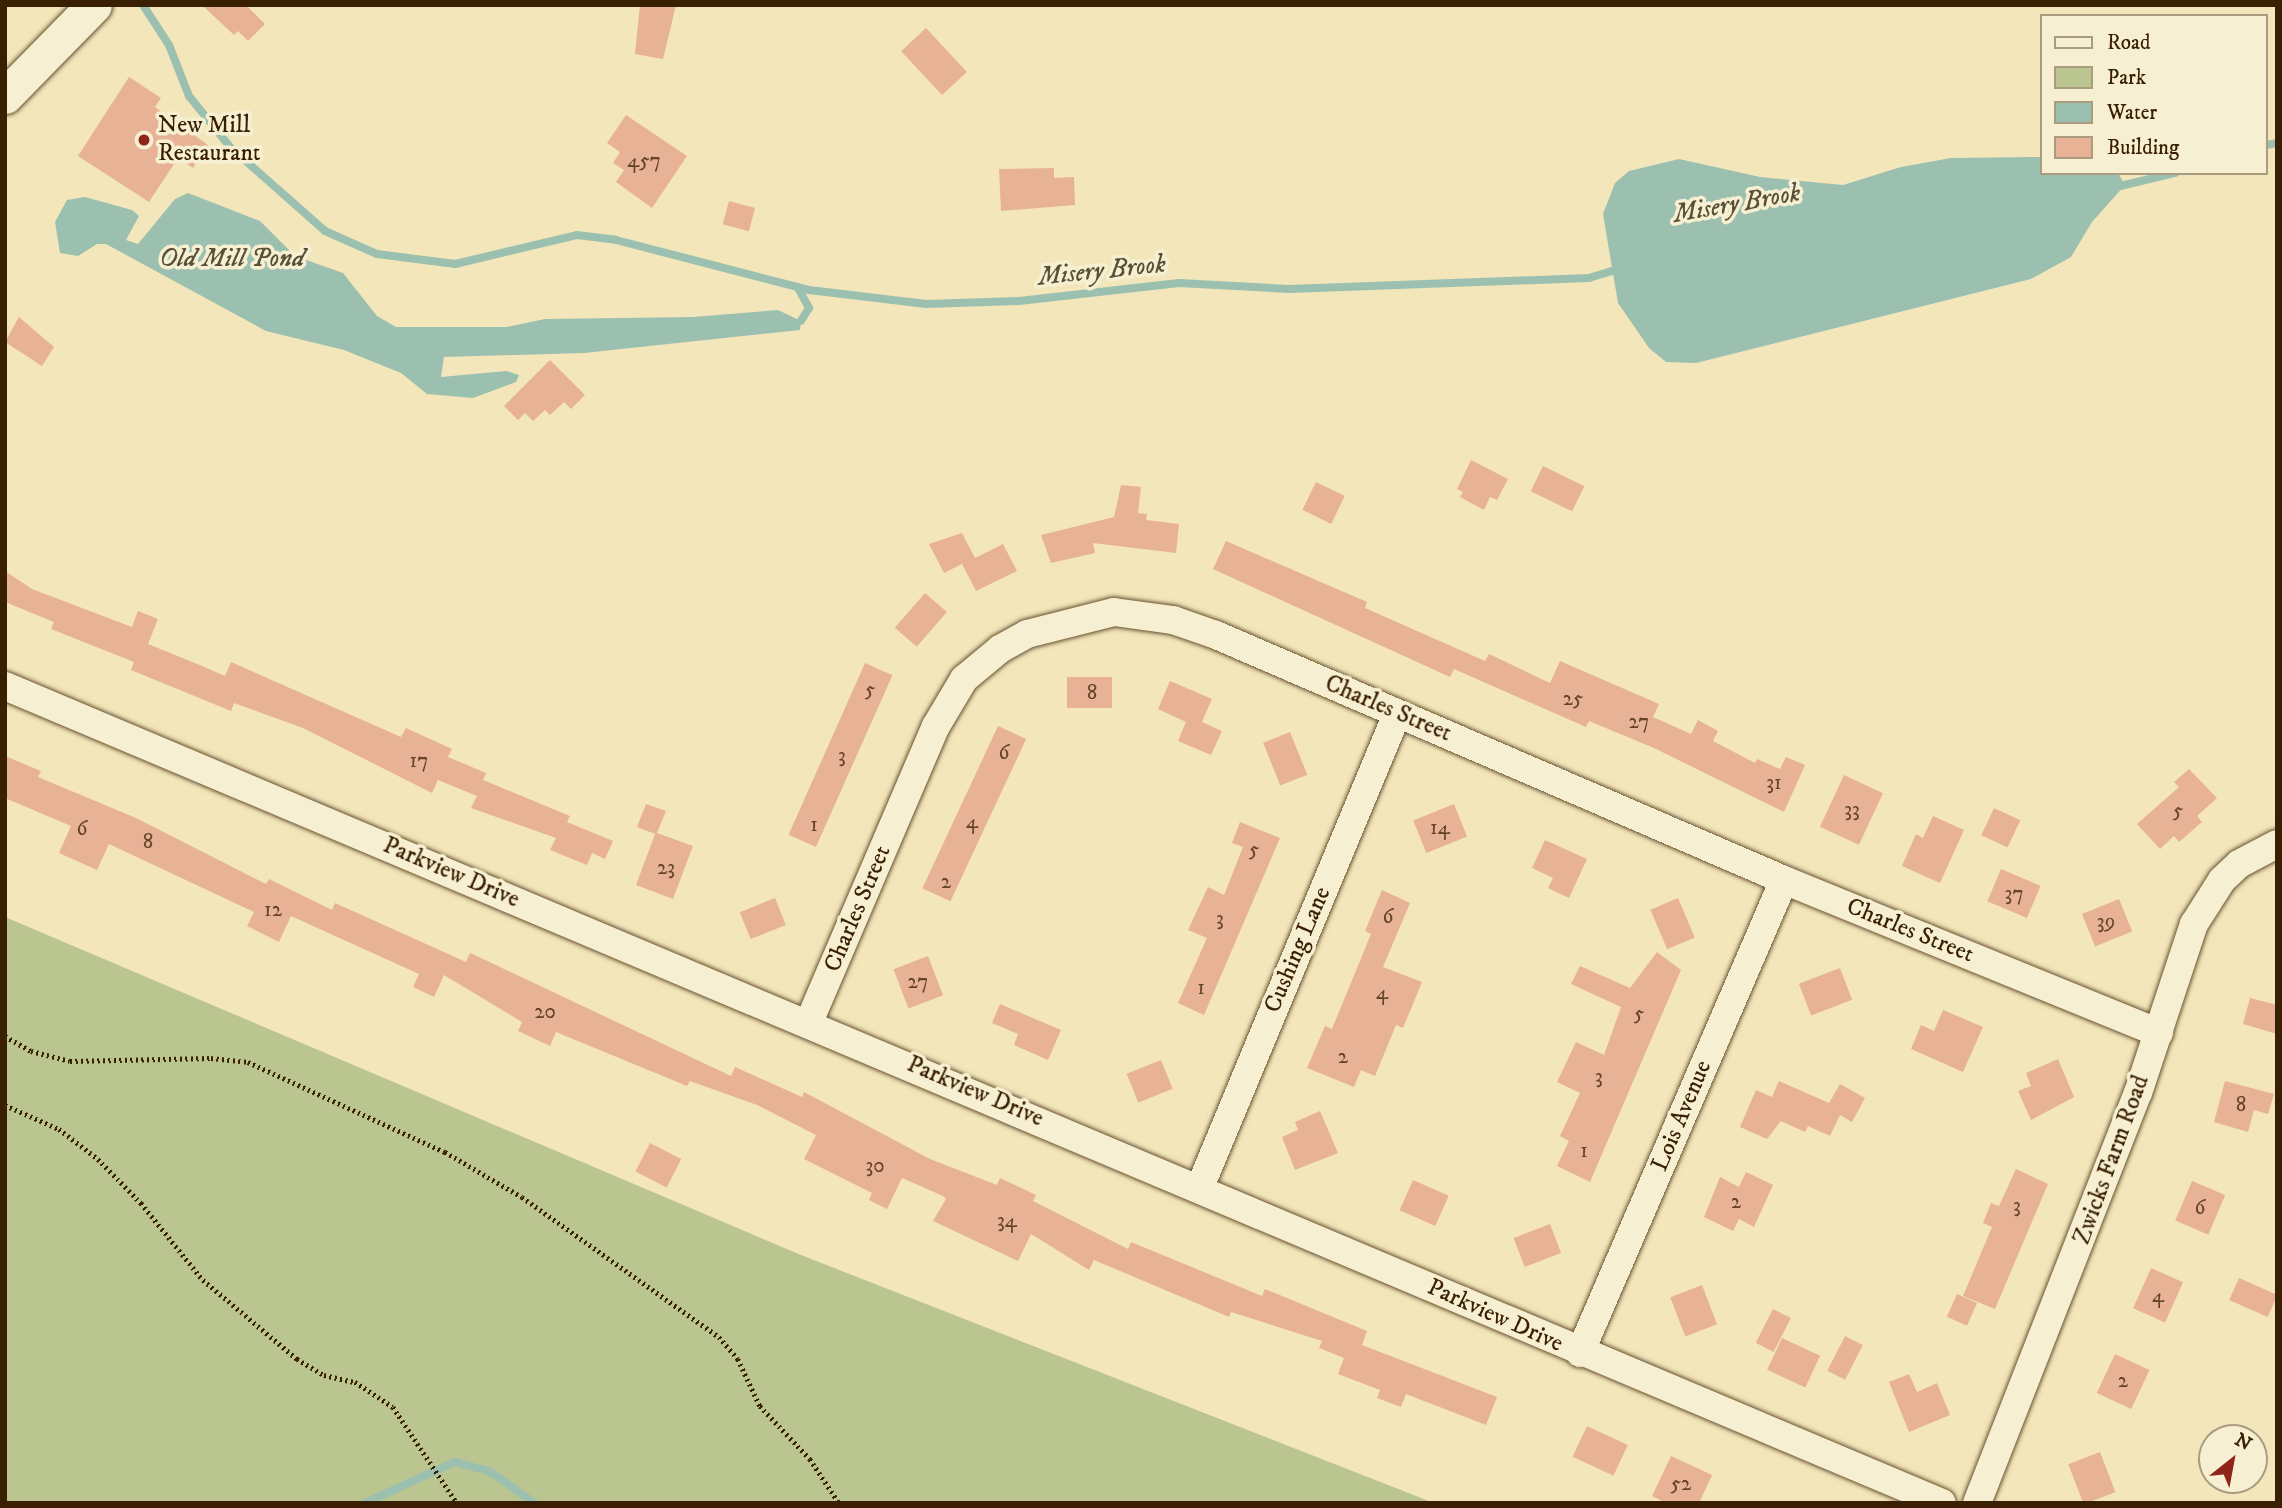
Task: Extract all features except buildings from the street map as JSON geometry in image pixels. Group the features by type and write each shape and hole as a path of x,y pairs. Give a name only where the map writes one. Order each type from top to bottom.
{"street":[{"path":"5,96 94,5"},
{"name":"Charles Street","path":"809,1022 950,701 983,662 1027,634 1114,612 1173,620 1784,880 2159,1033"},
{"name":"Parkview Drive","path":"5,686 809,1022 1200,1187 1580,1353 1942,1503"},
{"name":"Cushing Lane","path":"1200,1187 1397,714"},
{"name":"Zwicks Farm Road","path":"1977,1503 2159,1033 2203,909 2239,864 2277,844"},
{"name":"Lois Avenue","path":"1580,1353 1784,880"}],"path":[{"path":"5,1037 31,1051 70,1061 211,1058 248,1062 385,1122 494,1180 719,1337 738,1359 760,1406 803,1451 839,1503"},
{"path":"5,1105 59,1129 98,1159 220,1295 307,1366 355,1382 393,1407 457,1503"}],"green space":[{"path":"5,917 801,1255 1434,1503 5,1503"}],"water":[{"path":"2040,157 2040,175 2119,175 2125,185 2092,222 2071,257 2031,279 1696,363 1666,362 1649,348 1618,303 1603,214 1615,183 1629,171 1679,159 1760,177 1843,185 1901,167 1951,158"},
{"name":"Old Mill Pond","path":"188,193 260,221 295,256 343,273 377,316 396,327 507,327 545,319 693,317 778,310 801,321 800,330 584,353 444,357 441,377 506,371 519,375 516,382 473,398 427,394 401,373 344,350 266,331 106,244 97,244 78,256 60,253 55,222 67,200 85,197 132,210 139,216 126,240 138,244 175,199"}],"waterway":[{"name":"Misery Brook","path":"143,5 169,45 189,96 231,148 325,231 377,254 455,264 577,235 616,240 809,290 926,304 1019,301 1179,283 1289,289 1589,278 1619,269"},
{"name":"Misery Brook","path":"2268,145 2277,143"},
{"name":"Misery Brook","path":"2116,187 2167,175"},
{"path":"798,288 809,308 801,321"},
{"path":"365,1503 455,1462 489,1471 534,1503"}],"place":[{"name":"New Mill Restaurant","path":"144,140"}]}
